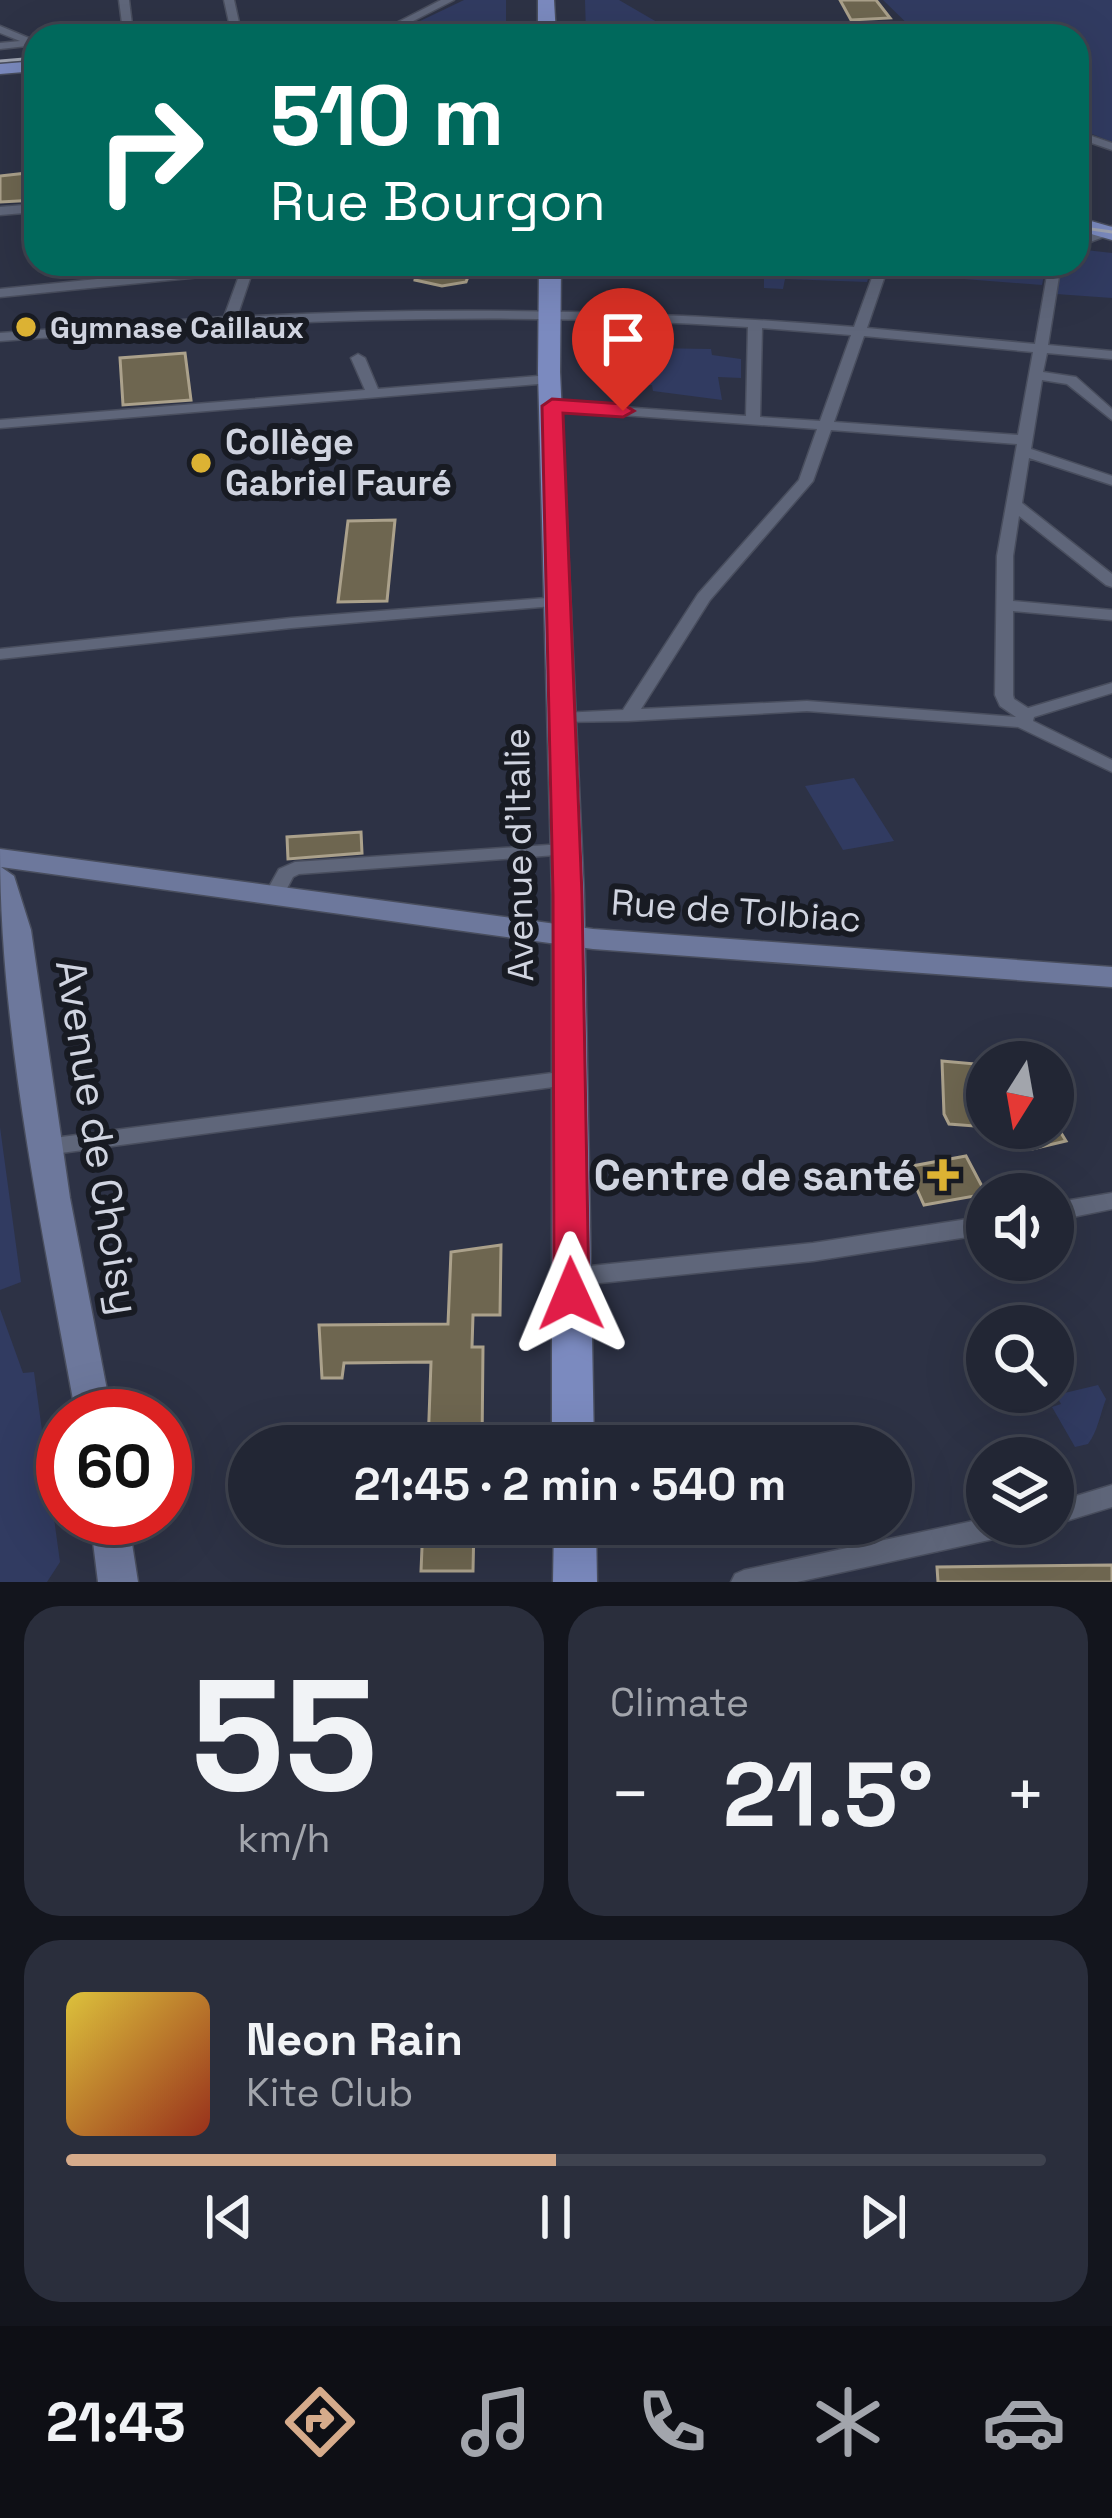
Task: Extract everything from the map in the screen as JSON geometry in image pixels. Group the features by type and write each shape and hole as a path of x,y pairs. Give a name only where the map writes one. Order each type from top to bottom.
{"main road":[{"name":"Avenue d'Italie","path":"550,276 567,936 573,1425"},
{"name":"Rue de Tolbiac","path":"0,859 567,936 1112,977"},
{"name":"Avenue de Choisy","path":"1,890 20,949 46,1147 89,1389"},
{"path":"113,1545 118,1582"},
{"path":"574,1545 575,1582"}],"street":[{"path":"400,24 449,0"},
{"path":"0,293 157,276"},
{"path":"230,319 245,276"},
{"path":"628,716 713,585 806,482 879,276"},
{"path":"1053,276 1005,556 1005,700 1023,718 1112,767"},
{"path":"0,337 230,319 550,315 860,331 1112,355"},
{"path":"753,420 755,326"},
{"path":"358,358 373,393"},
{"path":"1036,375 1072,380 1112,416"},
{"path":"0,424 373,393 551,392 753,420 1021,445 1108,480 1105,489 1112,497"},
{"path":"1014,504 1112,582"},
{"path":"0,654 291,623 559,602"},
{"path":"1005,605 1112,615"},
{"path":"562,718 807,706 998,720 1023,718 1112,688"},
{"path":"275,894 286,873 298,868 563,850"},
{"path":"46,1147 568,1078"},
{"path":"1074,1208 1112,1201"},
{"path":"571,1277 813,1252 966,1228"},
{"path":"1074,1508 1112,1496"},
{"path":"744,1582 966,1534"}],"shaded area":[{"path":"464,0 506,0 506,24 416,23"},
{"path":"585,0 619,0 660,24 586,24"},
{"path":"883,0 1112,0 1112,142 1089,133 1089,24 908,24"},
{"path":"1089,250 1112,253 1112,298 1056,294 1060,276 1089,276"},
{"path":"728,276 869,276 867,282 785,279 783,289 764,288 764,278"},
{"path":"926,276 1044,276 1042,285"},
{"path":"649,348 711,349 712,355 741,359 741,378 718,377 722,400 653,391 652,385 641,385 640,374 651,374"},
{"path":"854,778 894,841 843,850 805,786"},
{"path":"0,1127 21,1282 0,1290"},
{"path":"0,1309 23,1373 34,1372 36,1545 58,1545 60,1562 47,1582 0,1582"},
{"path":"1098,1385 1106,1399 1088,1444 1075,1447 1074,1437 1069,1437 1055,1413 1074,1413 1074,1391"}],"building":[{"path":"840,0 876,0 890,18 851,20"},
{"path":"24,173 24,201 0,202 0,176"},
{"path":"416,276 468,276 466,282 442,286 415,280"},
{"path":"185,353 191,400 123,405 120,358"},
{"path":"395,520 387,601 338,602 348,521"},
{"path":"361,832 362,853 288,859 287,837"},
{"path":"942,1061 966,1063 966,1125 949,1124 944,1114"},
{"name":"Centre de santé","path":"966,1156 975,1173 966,1173 966,1198 924,1205 907,1167"},
{"path":"501,1245 500,1315 473,1315 472,1347 483,1347 482,1425 429,1425 431,1362 344,1363 342,1378 322,1378 319,1325 448,1324 451,1252"},
{"path":"422,1545 474,1545 473,1571 421,1571"},
{"path":"1112,1565 1112,1582 938,1582 937,1567"}],"tram line":[{"path":"0,61 24,59"},
{"path":"1089,229 1112,232"}],"place":[{"name":"Gymnase Caillaux","path":"26,327"},
{"name":"Collège Gabriel Fauré","path":"201,463"},
{"name":"Centre de santé","path":"943,1175"}],"route":[{"path":"571,1294 568,895 552,406 623,411"}]}
